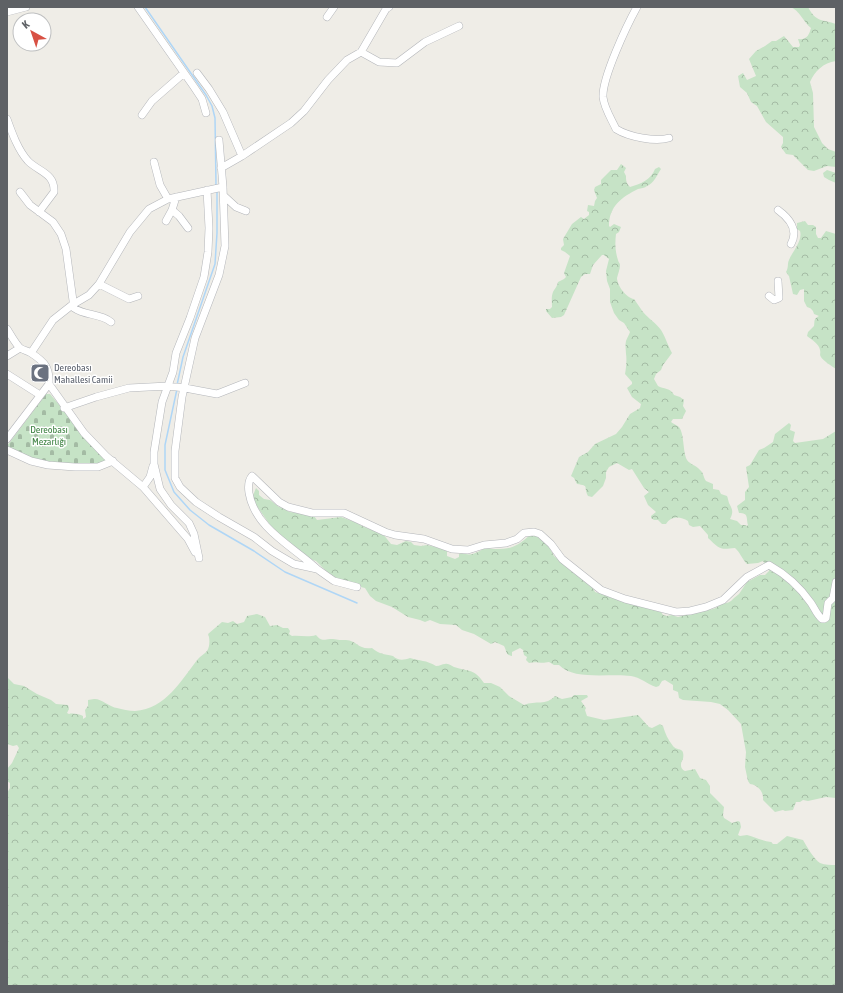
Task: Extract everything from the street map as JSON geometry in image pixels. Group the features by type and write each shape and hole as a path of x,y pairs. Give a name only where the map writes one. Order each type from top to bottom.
{"street":[{"path":"7,12 26,7"},
{"path":"138,7 202,100 206,113"},
{"path":"327,17 334,7"},
{"path":"221,168 242,156 291,123 304,111 328,80 347,60 361,52 369,36 389,7"},
{"path":"637,7 622,39 604,86 603,98 616,129 651,140 669,138"},
{"path":"361,52 378,62 397,63 425,42 459,26"},
{"path":"142,115 152,101 184,73"},
{"path":"197,73 223,112 242,156"},
{"path":"7,119 21,149 28,160 48,175 52,181 54,192 39,212"},
{"path":"219,140 224,196 225,246 219,275 196,338 182,397 174,462 175,478 180,487 196,502 209,511 254,537 288,560 306,568 317,570"},
{"path":"154,162 160,185 172,198 172,210 166,221"},
{"path":"31,353 53,320 72,305 89,295 99,284 130,232 149,209 172,198 223,187"},
{"path":"49,384 64,408 84,433 113,461 144,487 188,539 199,558 194,534 189,523 171,505 160,490 154,464 154,452 159,430 162,402 168,386 176,353 204,277 208,252 209,228 206,190"},
{"path":"20,192 30,205 53,222 58,228 66,249 72,305 74,308 79,312 105,317 111,322"},
{"path":"224,196 236,207 246,211"},
{"path":"172,210 179,216 188,228"},
{"path":"778,210 794,228 794,238 791,244"},
{"path":"769,296 774,300 779,298 778,281"},
{"path":"99,284 129,299 138,296"},
{"path":"7,329 20,348 31,353 47,367 50,374 49,384 7,438"},
{"path":"7,356 20,348"},
{"path":"7,374 40,395"},
{"path":"64,408 101,395 129,388 168,386 217,394 245,383"},
{"path":"7,450 32,461 48,465 98,467 113,461"},
{"path":"144,487 150,477 154,464"},
{"path":"357,588 334,580 317,570 304,557 278,538 257,514 252,505 248,488 249,480 252,476 279,502 288,507 312,513 344,513 385,532 424,539 452,549 468,550 484,545 506,543 517,540 524,533 534,532 540,534 551,544 562,559 601,590 625,599 670,611 690,611 724,600 747,577 769,565 784,574 793,582 810,601 818,616 824,619 826,618 828,603 833,598 836,582"}],"green space":[{"path":"790,7 808,7 814,16 820,20 836,24 836,61 820,68 814,74 810,82 813,93 814,127 822,143 828,149 836,152 836,167 827,166 814,171 808,170 793,155 786,154 781,147 783,137 766,122 757,106 751,102 747,93 740,87 738,76 743,73 747,80 756,76 749,59 756,51 772,41 776,41 784,36 793,47 799,47 800,45 798,39 804,39 808,35 811,28 799,13"},
{"path":"621,164 626,168 624,172 627,183 630,187 648,179 655,169 659,167 661,169 652,183 632,192 622,199 611,213 609,226 610,227 614,224 621,227 619,232 616,234 616,253 620,265 617,281 622,291 634,299 643,312 661,330 664,336 672,353 661,370 656,374 654,379 658,386 669,390 674,395 684,400 683,406 686,411 682,419 673,419 671,422 678,426 681,430 687,460 701,471 706,481 713,484 713,489 719,490 721,494 727,496 732,510 730,519 737,521 741,525 748,525 746,515 739,513 737,506 745,500 745,492 749,487 746,467 750,465 759,450 773,442 775,434 789,423 791,425 790,430 795,432 793,441 795,443 823,439 836,431 836,798 826,797 808,801 803,800 796,802 793,810 775,812 763,800 763,794 760,789 750,784 748,781 745,767 746,752 741,724 720,704 683,700 679,698 678,692 673,690 673,685 665,680 656,687 631,676 583,675 566,670 559,665 554,665 549,662 529,663 526,660 527,657 524,655 523,650 520,648 512,652 512,656 507,654 504,646 495,642 491,644 474,634 462,630 456,625 440,624 430,620 425,622 408,617 392,607 376,601 370,596 365,588 336,581 316,561 304,557 273,529 252,498 256,488 259,491 259,495 264,499 270,500 279,507 285,508 289,512 314,516 317,520 341,517 383,534 391,544 397,545 406,541 411,542 414,545 427,545 440,548 447,551 447,556 455,559 462,553 472,554 486,547 490,549 502,549 511,547 518,544 530,535 538,536 547,543 554,556 593,588 595,592 616,598 620,601 643,607 647,606 667,616 672,615 678,617 714,609 721,604 731,601 739,594 747,582 760,575 765,575 769,569 763,561 747,564 735,548 720,548 708,538 708,535 700,526 693,527 689,525 688,521 682,518 673,518 666,524 662,524 658,520 651,518 651,516 656,512 648,505 644,496 649,492 644,488 632,469 629,470 617,463 609,467 606,472 606,478 603,486 592,497 588,496 584,485 577,484 571,476 579,457 588,452 595,444 616,434 630,414 640,408 641,404 632,397 627,388 632,384 625,374 626,340 630,332 624,323 619,320 614,313 610,302 610,289 606,271 609,259 602,255 593,265 590,274 585,274 581,277 564,315 561,317 552,318 546,311 546,309 550,309 552,307 552,294 558,282 566,277 564,273 570,256 561,250 564,245 563,239 572,224 581,217 584,219 589,215 589,212 587,211 588,205 594,206 597,198 594,190 595,187 601,184 601,180 611,170 617,170"},
{"path":"827,170 836,173 836,183 824,177 823,173"},
{"path":"805,221 808,225 813,225 816,227 816,234 818,238 821,238 826,231 836,234 836,369 822,358 818,346 807,336 808,332 814,326 815,319 819,316 814,314 812,309 807,307 804,301 804,289 800,290 797,295 793,294 789,276 786,272 789,260 801,235 800,231 797,229 797,223"},
{"name":"Dereobası Mezarlığı","path":"46,394 50,394 106,460 104,464 95,465 42,462 7,448"},
{"path":"257,614 265,617 270,626 277,625 283,628 288,628 290,631 289,634 292,636 316,635 322,640 346,640 361,647 372,648 379,653 403,660 410,658 436,666 448,664 471,671 484,683 491,683 500,687 509,696 524,705 548,701 555,696 562,699 572,697 574,695 587,695 588,697 581,701 586,708 585,710 587,716 604,720 638,715 649,727 652,728 660,724 663,726 673,746 683,752 681,764 682,769 685,771 695,769 700,778 706,780 710,786 710,793 724,807 724,818 732,823 738,821 740,822 741,827 738,835 747,835 771,842 773,844 777,844 787,836 803,840 813,856 820,863 826,865 836,865 836,986 7,986 7,793 10,788 10,783 7,781 7,769 12,763 19,748 17,745 13,746 7,744 7,677 14,684 24,686 56,704 68,705 69,709 67,713 82,715 83,719 86,717 85,710 88,706 88,700 92,699 99,700 114,707 128,710 135,711 146,709 156,705 164,699 179,684 199,658 207,651 209,647 208,634 222,622 228,623 233,621 237,624 244,622 247,616"}],"waterway":[{"path":"145,7 212,106 215,118 216,185"},
{"path":"177,385 183,357 215,264 217,191"},
{"path":"177,389 165,445 165,470 174,492 190,510 209,525 254,551 285,572 357,603"}],"place":[{"name":"Dereobası Mahallesi Camii","path":"40,373"}]}
